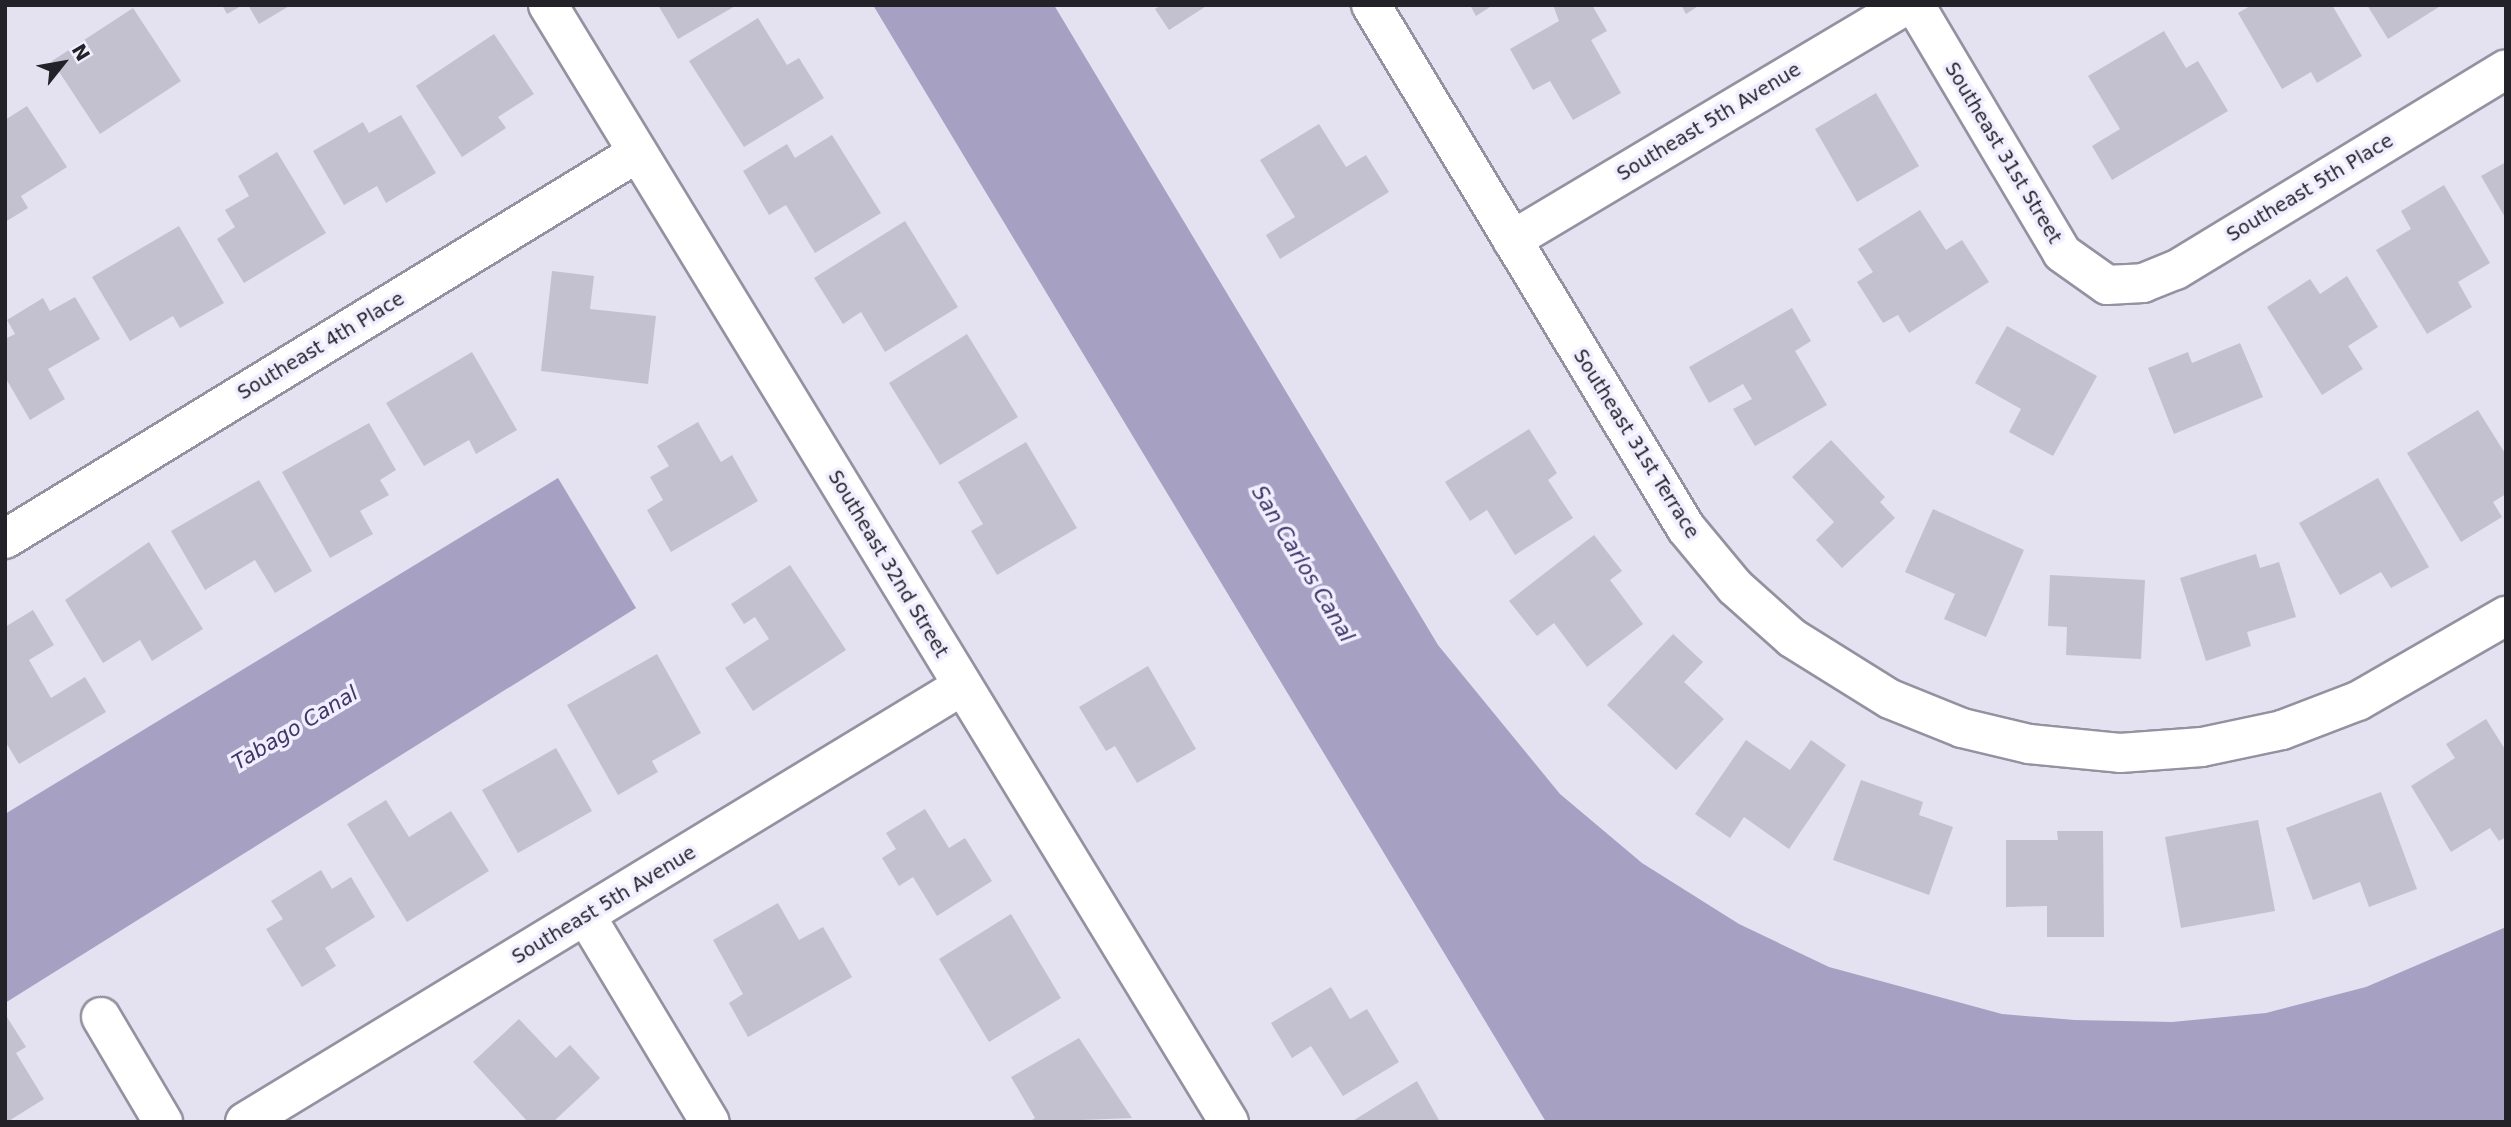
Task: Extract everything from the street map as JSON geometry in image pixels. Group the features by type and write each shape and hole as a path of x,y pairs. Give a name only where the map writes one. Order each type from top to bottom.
{"street":[{"name":"Southeast 32nd Street","path":"548,5 1229,1122"},
{"name":"Southeast 31st Terrace","path":"1371,5 1664,496 1744,596 1813,653 1890,699 1962,728 2029,744 2161,752 2282,730 2358,701 2506,616"},
{"name":"Southeast 5th Avenue","path":"1512,240 1906,5"},
{"name":"Southeast 31st Street","path":"1915,5 2062,253 2107,285"},
{"name":"Southeast 5th Place","path":"2107,285 2143,283 2176,270 2506,69"},
{"name":"Southeast 4th Place","path":"5,539 637,153"},
{"name":"Southeast 5th Avenue","path":"245,1122 962,686"},
{"path":"586,916 710,1122"},
{"path":"101,1017 163,1122"}],"water":[{"name":"San Carlos Canal","path":"873,5 1054,5 1438,645 1560,794 1642,863 1739,924 1829,967 2002,1014 2075,1020 2172,1022 2266,1013 2366,987 2506,927 2506,1122 1546,1122"},
{"name":"Tabago Canal","path":"558,478 636,608 5,1003 5,814"}],"building":[{"path":"222,5 243,5 227,14"},
{"path":"248,5 291,5 259,24"},
{"path":"658,5 737,5 678,39"},
{"path":"1162,5 1208,5 1169,30 1155,9"},
{"path":"1470,5 1493,5 1476,16"},
{"path":"1553,5 1592,5 1607,31 1591,40 1621,93 1573,120 1550,81 1533,90 1510,49 1559,21"},
{"path":"1681,5 1700,5 1686,14"},
{"path":"2252,5 2332,5 2362,56 2317,83 2311,72 2282,89 2238,13"},
{"path":"2367,5 2442,5 2388,39"},
{"path":"133,8 181,81 100,134 52,61"},
{"path":"758,18 787,65 799,58 824,98 744,147 689,61"},
{"path":"2164,31 2186,68 2198,61 2228,111 2112,180 2092,146 2120,129 2088,76"},
{"path":"494,34 534,94 498,117 506,128 462,157 416,86"},
{"path":"1876,93 1919,166 1857,202 1815,129"},
{"path":"27,106 67,167 21,196 28,208 5,222 5,120"},
{"path":"401,115 436,173 386,203 377,186 344,205 313,151 363,122 369,133"},
{"path":"1319,124 1346,167 1366,155 1389,192 1280,259 1266,235 1295,217 1260,160"},
{"path":"832,135 881,213 815,253 786,205 769,215 743,171 787,144 795,158"},
{"path":"277,152 326,233 244,283 217,239 235,227 225,210 249,196 238,176"},
{"path":"2506,162 2506,219 2481,176"},
{"path":"2444,185 2490,263 2458,282 2472,307 2427,334 2376,250 2411,229 2401,211"},
{"path":"1920,210 1946,250 1962,240 1989,282 1909,333 1898,315 1883,323 1857,282 1873,272 1858,249"},
{"path":"905,221 958,307 885,352 861,312 843,324 814,278"},
{"path":"179,226 224,303 180,328 173,316 130,341 92,277"},
{"path":"552,271 594,276 590,309 656,316 648,384 541,371"},
{"path":"2347,276 2378,327 2348,346 2363,369 2322,395 2267,307 2310,279 2320,294"},
{"path":"75,297 100,339 48,369 65,399 30,420 5,377 5,339 15,334 7,320 43,298 50,311"},
{"path":"1792,308 1811,341 1795,351 1827,405 1755,446 1733,409 1752,399 1743,384 1709,403 1689,367"},
{"path":"2007,326 2097,376 2053,456 2009,432 2021,409 1975,383"},
{"path":"967,334 1018,417 940,465 889,383"},
{"path":"2240,343 2263,397 2174,434 2148,368 2188,352 2192,363"},
{"path":"472,352 517,430 476,454 469,440 424,466 386,403"},
{"path":"2478,410 2506,455 2506,494 2493,502 2502,517 2461,542 2407,453"},
{"path":"698,422 721,462 732,455 758,501 671,552 647,510 663,500 650,477 669,466 657,446"},
{"path":"369,423 396,470 380,480 389,495 360,511 373,534 330,558 282,472"},
{"path":"1529,429 1557,473 1548,480 1573,518 1515,555 1487,510 1470,521 1445,482"},
{"path":"1831,440 1885,497 1880,502 1895,518 1842,568 1816,540 1834,522 1792,477"},
{"path":"1026,442 1077,528 997,575 971,531 983,524 958,482"},
{"path":"2378,478 2429,567 2391,588 2381,572 2340,595 2299,523"},
{"path":"259,480 312,571 275,593 255,560 205,590 171,531"},
{"path":"1933,509 2024,550 1986,637 1944,619 1955,594 1905,572"},
{"path":"1594,535 1622,571 1610,580 1643,624 1587,667 1554,623 1537,636 1509,601"},
{"path":"149,542 203,629 152,661 140,640 103,663 65,600"},
{"path":"2256,554 2260,568 2279,562 2296,617 2247,632 2251,646 2206,661 2180,578"},
{"path":"790,565 846,650 753,711 725,668 769,639 755,617 744,624 731,604"},
{"path":"2050,575 2145,580 2141,659 2066,655 2067,627 2048,626"},
{"path":"33,610 54,645 29,660 51,698 85,677 106,712 19,764 5,741 5,627"},
{"path":"1673,634 1703,662 1684,682 1724,719 1676,770 1607,705"},
{"path":"657,654 701,733 652,761 658,772 618,795 567,705"},
{"path":"1148,666 1196,749 1137,783 1115,746 1106,751 1079,707"},
{"path":"2486,719 2506,751 2506,837 2499,841 2490,828 2451,852 2411,786 2455,758 2446,744"},
{"path":"1746,740 1790,770 1811,740 1846,765 1789,849 1744,817 1730,838 1695,814"},
{"path":"556,748 592,811 518,853 482,790"},
{"path":"1861,780 1923,802 1919,815 1953,827 1929,895 1833,860"},
{"path":"2381,792 2417,889 2369,907 2360,882 2313,900 2286,828"},
{"path":"386,800 409,837 451,811 489,871 407,922 347,824"},
{"path":"925,809 949,848 965,838 992,881 937,916 913,877 899,886 882,858 896,849 886,833"},
{"path":"2258,820 2275,911 2181,928 2165,837"},
{"path":"2057,831 2103,831 2104,937 2047,937 2047,906 2006,907 2006,840 2058,840"},
{"path":"321,870 332,889 351,877 375,917 325,948 336,966 302,987 266,929 283,919 271,901"},
{"path":"778,903 799,940 823,927 852,977 748,1037 729,1003 743,994 713,940"},
{"path":"1011,914 1061,998 989,1042 939,959"},
{"path":"1331,987 1350,1019 1367,1009 1399,1062 1343,1096 1311,1046 1292,1058 1271,1023"},
{"path":"5,1014 26,1047 16,1053 44,1099 7,1122"},
{"path":"519,1019 556,1058 570,1045 600,1078 553,1122 528,1122 473,1062"},
{"path":"1079,1038 1132,1118 1029,1122 1035,1118 1011,1077"},
{"path":"1417,1081 1440,1122 1351,1122"}]}
